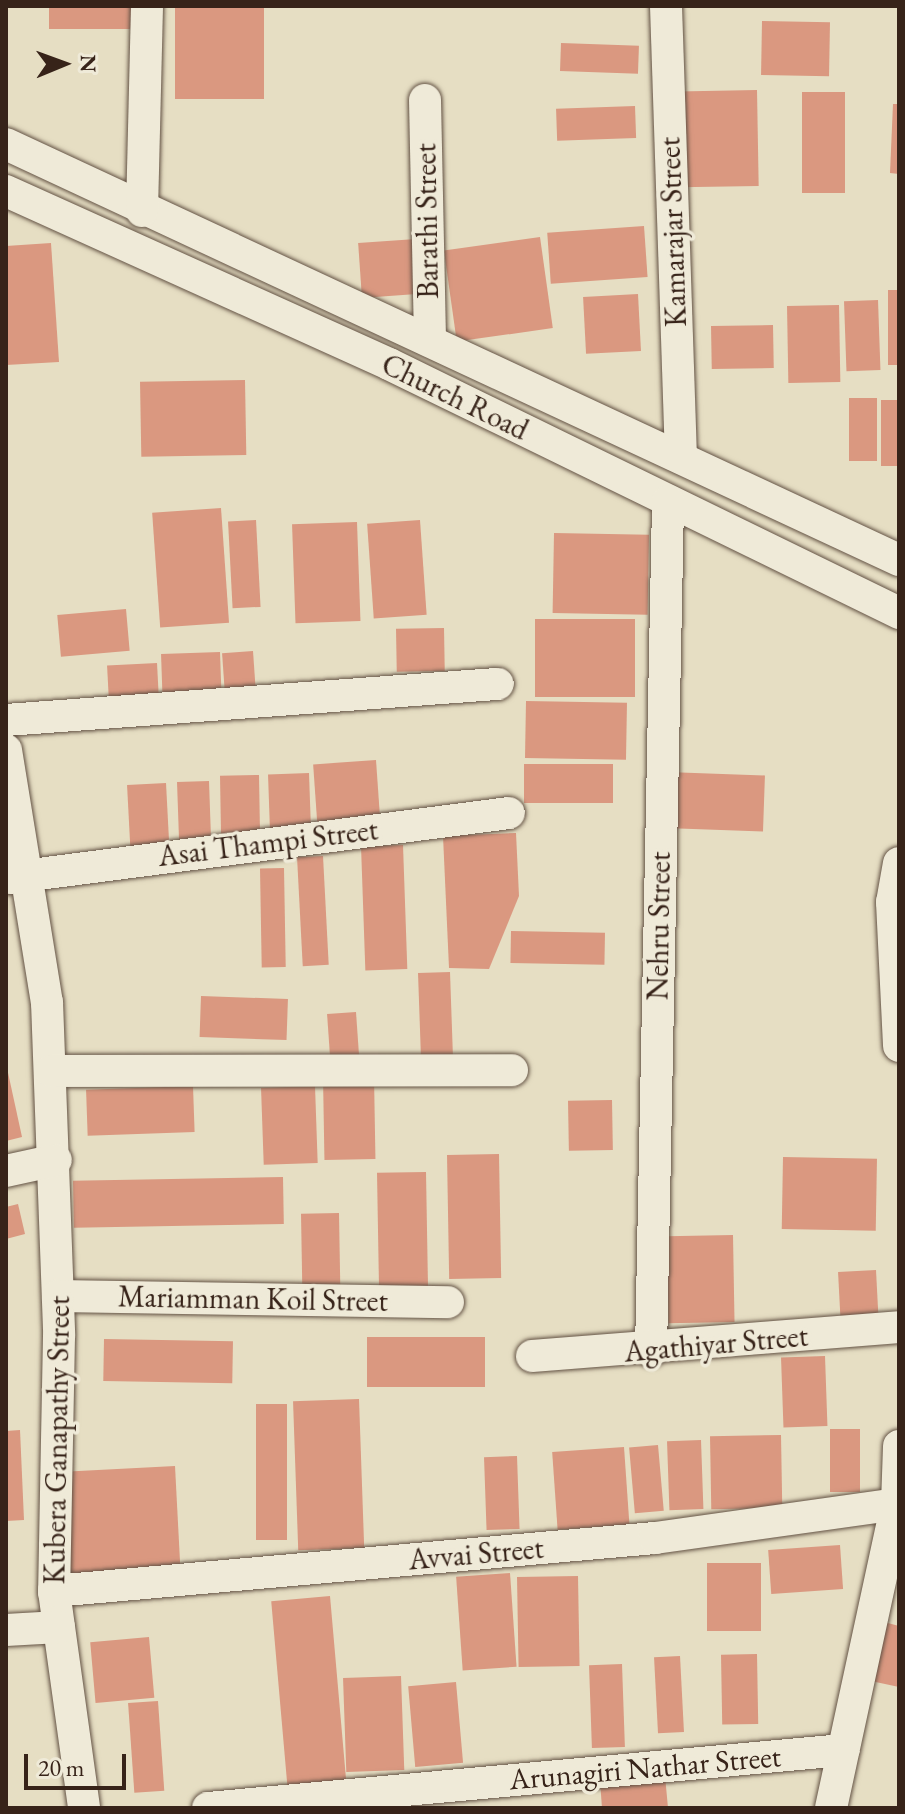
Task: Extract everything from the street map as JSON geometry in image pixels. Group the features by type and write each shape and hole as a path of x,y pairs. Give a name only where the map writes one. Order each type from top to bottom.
{"street":[{"path":"142,211 147,6"},
{"name":"Kamarajar Street","path":"666,6 681,458"},
{"name":"Barathi Street","path":"425,100 430,341"},
{"name":"Church Road","path":"6,144 142,211 430,341 899,560"},
{"name":"Church Road","path":"6,191 668,501 899,613"},
{"name":"Nehru Street","path":"651,1351 668,501"},
{"path":"6,720 498,684"},
{"name":"Kubera Ganapathy Street","path":"6,750 17,876 51,1071 58,1296 54,1591 84,1808"},
{"name":"Asai Thampi Street","path":"17,876 509,813"},
{"path":"899,863 892,902 899,1046"},
{"path":"51,1071 374,1064 512,1070"},
{"path":"6,1171 56,1160"},
{"name":"Mariamman Koil Street","path":"58,1296 448,1302"},
{"name":"Agathiyar Street","path":"532,1356 651,1351 899,1327"},
{"path":"831,1808 897,1504 899,1446"},
{"name":"Avvai Street","path":"54,1591 655,1538 897,1504"},
{"path":"6,1630 59,1627"},
{"name":"Arunagiri Nathar Street","path":"208,1808 843,1750"}],"building":[{"path":"49,6 142,6 142,29 49,29"},
{"path":"175,6 264,6 264,99 175,99"},
{"path":"762,21 830,22 829,76 761,75"},
{"path":"561,43 639,46 638,74 560,71"},
{"path":"757,90 759,186 680,187 678,91"},
{"path":"802,92 845,92 845,193 802,193"},
{"path":"893,104 899,104 899,174 890,173"},
{"path":"635,106 636,138 557,141 556,109"},
{"path":"644,226 648,277 551,284 547,233"},
{"path":"540,237 553,328 457,342 444,250"},
{"path":"416,239 420,294 362,298 358,243"},
{"path":"51,243 59,362 6,365 6,246"},
{"path":"888,290 899,290 899,365 888,365"},
{"path":"638,294 641,351 586,354 583,297"},
{"path":"878,300 880,370 846,371 844,301"},
{"path":"839,305 840,382 788,383 787,306"},
{"path":"773,325 774,368 712,369 711,326"},
{"path":"245,380 246,455 141,457 140,382"},
{"path":"849,398 877,398 877,461 849,461"},
{"path":"881,400 899,400 899,466 881,466"},
{"path":"221,508 229,623 160,628 152,513"},
{"path":"256,520 261,607 233,608 228,521"},
{"path":"420,520 427,615 374,618 367,524"},
{"path":"357,522 360,621 295,623 292,524"},
{"path":"554,533 649,535 648,615 553,613"},
{"path":"126,609 130,651 61,657 57,615"},
{"path":"535,619 635,619 635,697 535,697"},
{"path":"444,628 445,671 397,672 396,629"},
{"path":"253,651 256,691 225,693 222,653"},
{"path":"220,652 222,702 163,704 161,654"},
{"path":"157,663 159,704 109,707 107,666"},
{"path":"526,701 627,703 626,760 525,758"},
{"path":"376,760 380,821 317,825 313,764"},
{"path":"524,764 613,764 613,803 524,803"},
{"path":"667,772 765,775 763,831 665,828"},
{"path":"309,773 311,834 270,835 268,774"},
{"path":"259,775 260,833 221,834 220,776"},
{"path":"209,781 211,838 179,839 177,782"},
{"path":"166,783 169,848 130,850 127,785"},
{"path":"516,833 519,896 489,969 449,968 443,836"},
{"path":"403,845 407,969 365,970 361,846"},
{"path":"323,856 329,965 303,966 297,857"},
{"path":"260,868 284,868 286,967 262,967"},
{"path":"511,931 605,933 604,965 510,963"},
{"path":"450,972 453,1057 421,1058 418,973"},
{"path":"201,996 288,999 287,1040 200,1037"},
{"path":"356,1012 359,1055 330,1057 327,1014"},
{"path":"6,1069 22,1137 6,1141"},
{"path":"374,1076 375,1159 324,1160 323,1077"},
{"path":"193,1086 195,1132 88,1136 86,1090"},
{"path":"315,1086 318,1163 264,1165 261,1088"},
{"path":"612,1100 613,1150 569,1151 568,1101"},
{"path":"499,1154 501,1278 449,1279 447,1155"},
{"path":"783,1157 877,1159 876,1231 782,1229"},
{"path":"426,1172 428,1289 379,1290 377,1173"},
{"path":"283,1177 284,1224 74,1228 73,1181"},
{"path":"18,1204 25,1234 6,1239 6,1207"},
{"path":"339,1213 340,1291 302,1292 301,1214"},
{"path":"733,1235 735,1322 669,1323 667,1236"},
{"path":"876,1270 878,1315 840,1317 838,1272"},
{"path":"367,1337 485,1337 485,1387 367,1387"},
{"path":"104,1339 233,1341 232,1383 103,1381"},
{"path":"825,1356 827,1426 783,1427 781,1358"},
{"path":"359,1399 364,1548 298,1550 293,1401"},
{"path":"256,1404 287,1404 287,1540 256,1540"},
{"path":"830,1429 860,1429 860,1492 830,1492"},
{"path":"20,1430 24,1520 6,1521 6,1431"},
{"path":"781,1435 782,1508 711,1509 710,1436"},
{"path":"701,1440 703,1509 669,1510 667,1441"},
{"path":"658,1445 664,1511 635,1513 629,1448"},
{"path":"624,1447 629,1525 558,1530 552,1452"},
{"path":"517,1456 520,1529 487,1530 484,1457"},
{"path":"175,1466 181,1572 70,1578 64,1472"},
{"path":"840,1545 843,1589 771,1594 768,1550"},
{"path":"707,1563 761,1563 761,1631 707,1631"},
{"path":"510,1573 517,1667 463,1671 456,1577"},
{"path":"578,1576 580,1666 519,1667 517,1577"},
{"path":"330,1596 346,1783 288,1788 271,1601"},
{"path":"884,1622 899,1626 899,1687 871,1681"},
{"path":"149,1637 154,1698 96,1703 90,1642"},
{"path":"757,1654 758,1724 722,1725 721,1655"},
{"path":"680,1656 684,1732 658,1733 654,1657"},
{"path":"622,1664 625,1747 592,1748 589,1665"},
{"path":"401,1676 404,1770 346,1772 343,1678"},
{"path":"456,1682 463,1763 415,1767 408,1686"},
{"path":"158,1701 164,1791 134,1793 128,1703"},
{"path":"665,1776 668,1808 602,1808 600,1781"}]}
